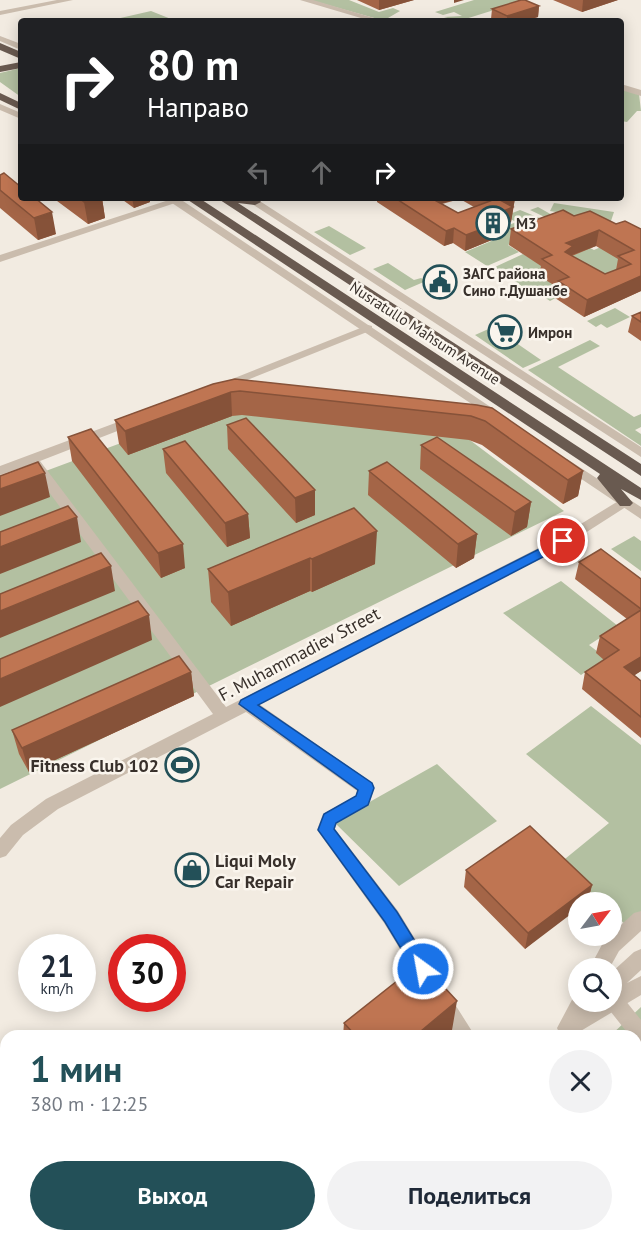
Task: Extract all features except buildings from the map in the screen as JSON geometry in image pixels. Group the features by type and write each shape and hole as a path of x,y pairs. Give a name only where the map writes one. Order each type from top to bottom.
{"highway":[{"path":"0,46 18,55"},
{"path":"0,69 18,66"},
{"path":"0,96 18,105"},
{"name":"Nusratullo Mahsum Avenue","path":"196,201 641,495"},
{"name":"Nusratullo Mahsum Avenue","path":"228,201 641,471"},
{"path":"203,206 207,222"},
{"path":"545,432 564,421"},
{"path":"611,451 641,459"},
{"path":"592,464 625,503"}],"street":[{"path":"0,14 69,0"},
{"path":"304,0 369,18"},
{"path":"0,38 18,46"},
{"path":"624,88 641,93"},
{"path":"1,108 18,115"},
{"path":"0,259 170,201"},
{"path":"175,201 505,421"},
{"path":"254,201 641,453"},
{"path":"209,390 368,328"},
{"path":"0,471 143,416"},
{"path":"554,454 641,514"},
{"path":"33,460 223,716"},
{"name":"F. Muhammadiev Street","path":"0,851 17,830 52,804 563,541 625,503"},
{"path":"247,704 366,788 363,800 329,819 326,830 391,917 461,1030"},
{"path":"605,958 612,945 641,919"},
{"path":"622,984 641,958"},
{"path":"622,993 641,985"},
{"path":"622,1010 637,1030"},
{"path":"563,1030 575,1012"},
{"path":"564,1030 583,1012"},
{"path":"565,1030 591,1012"}],"green space":[{"path":"310,0 349,0 379,12 393,8 400,11 388,18 374,18"},
{"path":"474,0 526,0 469,18 448,18 444,17 462,16 454,12 443,15 435,12"},
{"path":"151,11 168,18 120,18"},
{"path":"18,69 18,95 0,82 0,73"},
{"path":"624,90 639,94 641,111 637,111 627,122 624,122"},
{"path":"554,203 614,212 609,227 533,234 508,245 519,252 487,266 465,252 501,237 493,232 516,222 505,216 520,210 547,221 553,221 530,210 538,207 554,216 556,212 550,211"},
{"path":"329,226 366,248 350,255 314,232"},
{"path":"573,239 594,250 603,246 635,263 602,290 567,256"},
{"path":"523,254 550,270 563,290 563,294 550,301 541,295 537,297 495,267"},
{"path":"388,263 414,280 421,278 426,281 405,290 373,269"},
{"path":"615,308 630,317 607,328 601,324 596,327 587,321"},
{"path":"493,327 541,360 523,368 475,335"},
{"path":"590,340 600,346 558,367 634,417 641,414 641,427 635,430 641,434 641,446 528,370"},
{"path":"258,392 430,410 564,511 0,789 0,488"},
{"path":"634,536 641,541 641,571 611,549"},
{"path":"561,581 618,626 589,645 606,658 581,675 503,613"},
{"path":"591,706 641,745 641,912 627,926 622,921 622,892 590,892 560,863 609,823 526,754"},
{"path":"437,764 497,821 399,886 334,822"},
{"path":"641,1007 641,1030 616,1030"}],"place":[{"name":"M3","path":"493,223"},
{"name":"ЗАГС района Сино г.Душанбе","path":"440,282"},
{"name":"Имрон","path":"505,332"},
{"name":"Fitness Club 102","path":"182,765"},
{"name":"Liqui Moly Car Repair","path":"192,870"}],"route":[{"path":"423,969 391,917 326,830 329,819 363,800 367,793 366,788 247,704 563,541"}]}
